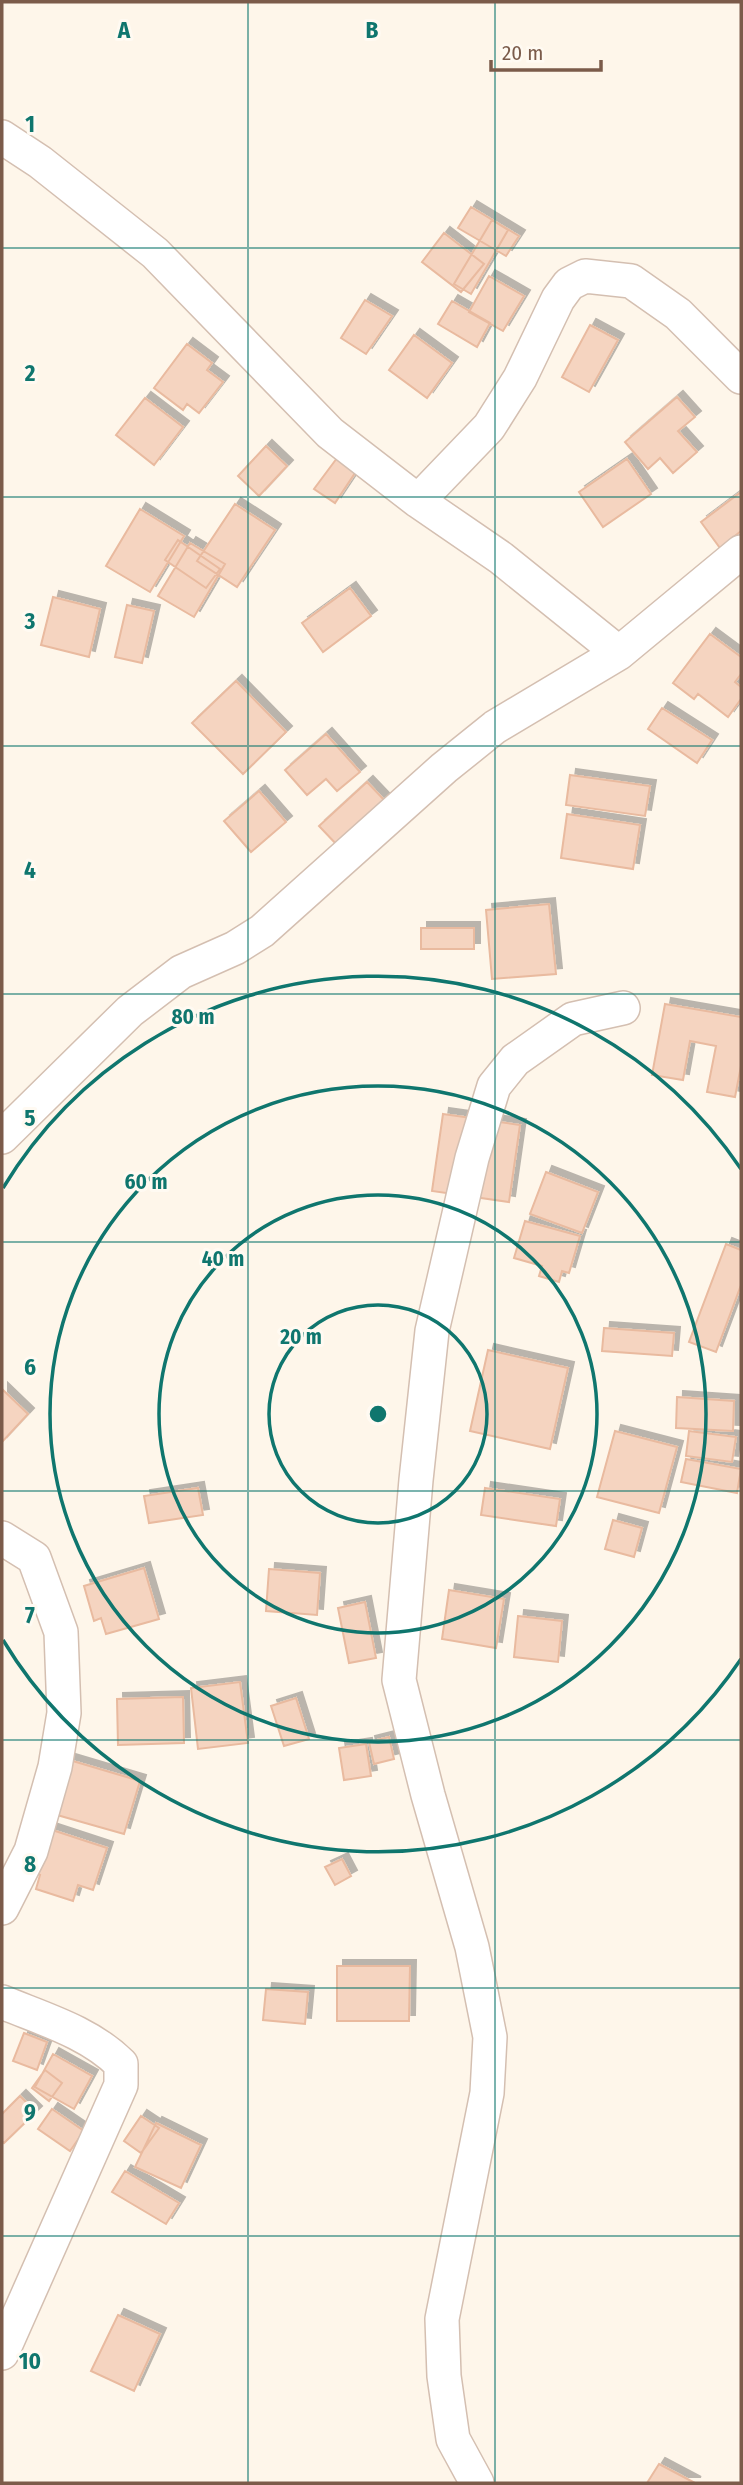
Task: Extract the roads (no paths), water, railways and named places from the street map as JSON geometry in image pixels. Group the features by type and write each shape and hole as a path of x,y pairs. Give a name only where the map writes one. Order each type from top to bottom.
{"street":[{"path":"2,137 40,162 155,253 330,433 418,501 502,558 620,653"},
{"path":"418,501 489,427 520,378 558,299 569,284 585,276 631,281 678,314 741,377"},
{"path":"2,1137 130,1011 181,972 235,948 262,931 444,768 485,735 620,653 711,574 741,552"},
{"path":"477,2483 453,2440 444,2376 442,2319 487,2093 490,2038 472,1947 428,1795 399,1680 416,1480 432,1331 472,1158 495,1086 515,1060 573,1019 623,1008"},
{"path":"2,1538 34,1558 61,1632 64,1713 55,1767 31,1851 2,1908"},
{"path":"2,2002 85,2036 109,2052 121,2064 121,2085 2,2353"}]}
